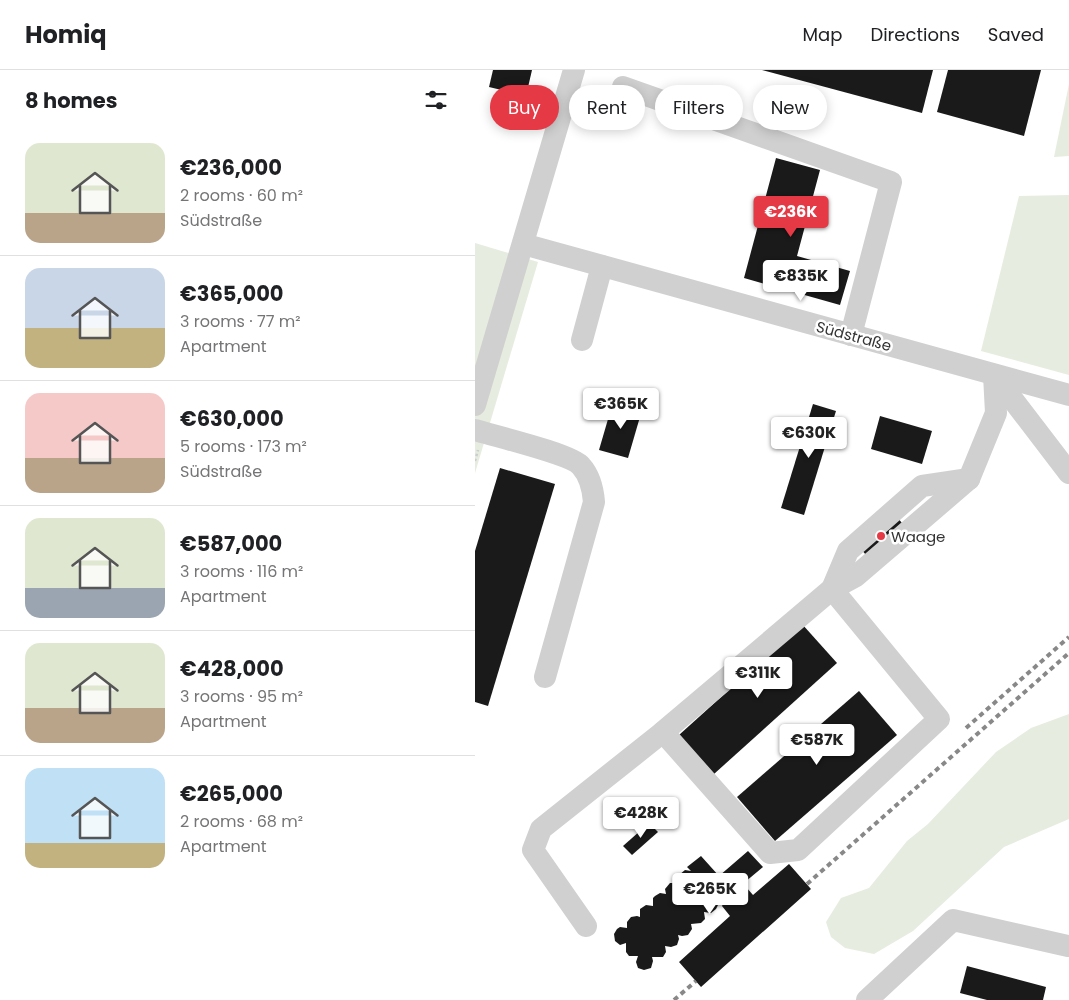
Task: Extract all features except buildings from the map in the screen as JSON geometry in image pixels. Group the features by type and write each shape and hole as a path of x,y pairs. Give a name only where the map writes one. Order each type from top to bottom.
{"street":[{"path":"475,405 574,70"},
{"path":"645,95 891,182 851,335"},
{"name":"Südstraße","path":"523,244 1069,395"},
{"path":"581,340 601,266"},
{"path":"994,374 1069,473"},
{"path":"586,926 533,850 541,829 663,732 832,589 856,576 969,479 995,413 994,374"},
{"path":"475,430 557,454 573,461 580,465 592,484 594,502 545,677"},
{"path":"663,732 770,853 798,850 939,719 832,589"},
{"path":"867,1000 953,920 1068,946"}],"shaded area":[{"path":"1069,84 1069,156 1054,157"},
{"path":"1069,195 1069,375 981,351 1019,196"},
{"path":"475,243 538,262 475,473"},
{"path":"1069,714 1069,819 1004,847 913,931 874,954 845,948 831,937 826,922 841,898 869,888 907,841 928,824 996,752 1031,728"}],"railway":[{"path":"966,728 1069,637"},
{"path":"807,884 1069,653"},
{"path":"674,1000 696,981"}],"place":[{"name":"Waage","path":"881,536"}]}
